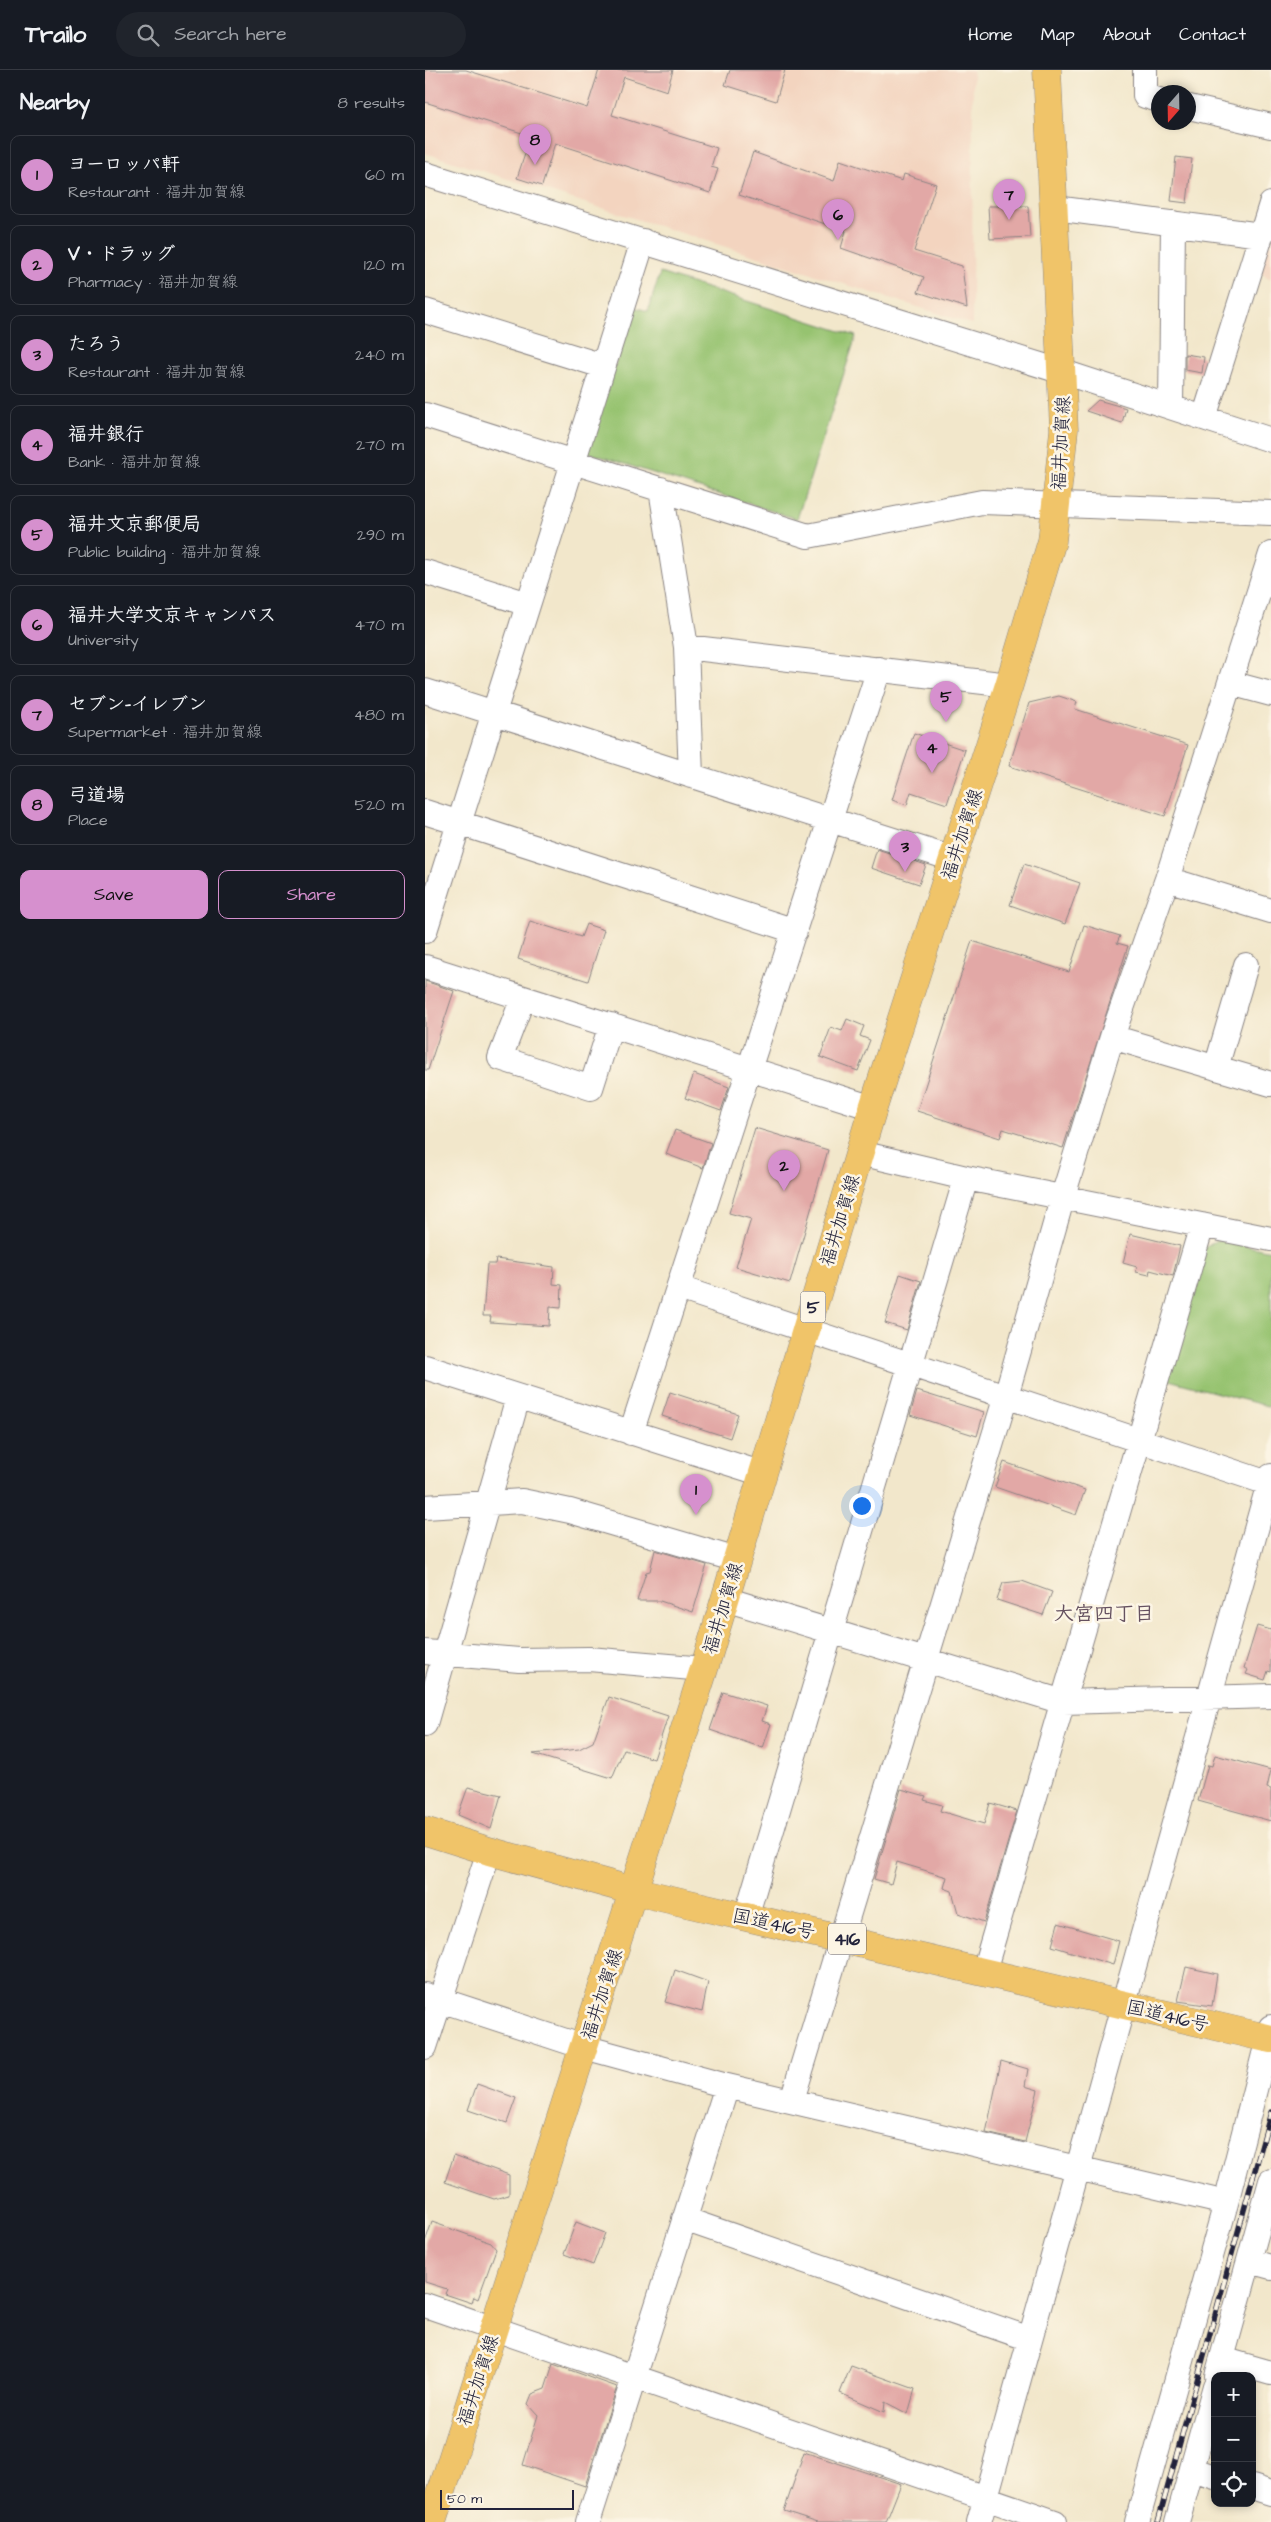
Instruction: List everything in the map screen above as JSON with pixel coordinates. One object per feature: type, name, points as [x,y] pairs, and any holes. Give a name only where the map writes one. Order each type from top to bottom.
[{"type":"main road","name":"福井加賀線","points":[[432,2522],[704,1669],[873,1108],[1009,685],[1052,541],[1064,430],[1063,372],[1047,70]]},
{"type":"main road","name":"国道416号","points":[[425,1831],[489,1851],[634,1891],[1123,2004],[1270,2034]]},
{"type":"street","points":[[1145,70],[1145,96],[1151,98]]},
{"type":"street","points":[[1196,109],[1271,126]]},
{"type":"street","points":[[425,174],[1063,372],[1271,440]]},
{"type":"street","points":[[1203,418],[1271,204]]},
{"type":"street","points":[[1055,208],[1261,235]]},
{"type":"street","points":[[1171,407],[1173,223]]},
{"type":"street","points":[[425,931],[643,241]]},
{"type":"street","points":[[425,311],[603,366]]},
{"type":"street","points":[[425,415],[808,536],[982,502],[1271,513]]},
{"type":"street","points":[[661,489],[687,647],[691,776]]},
{"type":"street","points":[[792,2100],[1006,1396],[1063,1196],[1112,1038],[1167,879],[1229,683],[1264,604],[1271,554]]},
{"type":"street","points":[[425,572],[528,604]]},
{"type":"street","points":[[687,647],[1009,685]]},
{"type":"street","points":[[631,1433],[879,669]]},
{"type":"street","points":[[1229,683],[1271,694]]},
{"type":"street","points":[[425,691],[953,859]]},
{"type":"street","points":[[425,812],[795,931]]},
{"type":"street","points":[[1167,879],[1271,911]]},
{"type":"street","points":[[1215,1068],[1246,965]]},
{"type":"street","points":[[425,967],[873,1108]]},
{"type":"street","points":[[523,998],[500,1058],[591,1088],[611,1025]]},
{"type":"street","points":[[1112,1038],[1271,1084]]},
{"type":"street","points":[[860,1152],[903,1165],[1271,1239]]},
{"type":"street","points":[[746,1917],[912,1366],[966,1178]]},
{"type":"street","points":[[984,1972],[1202,1225]]},
{"type":"street","points":[[679,1288],[912,1366],[1270,1481],[979,2522]]},
{"type":"street","points":[[425,1368],[763,1474]]},
{"type":"street","points":[[425,1724],[435,1653],[489,1503],[518,1397]]},
{"type":"street","points":[[425,1507],[522,1501],[570,1511],[737,1560]]},
{"type":"street","points":[[725,1599],[1063,1702],[1271,1696]]},
{"type":"street","points":[[435,1653],[519,1660],[589,1659],[704,1669]]},
{"type":"street","points":[[425,2047],[432,1997],[489,1851]]},
{"type":"street","points":[[432,1997],[584,2047],[727,2086],[1226,2203]]},
{"type":"street","points":[[1137,2522],[1226,2203],[1270,2034]]},
{"type":"street","points":[[588,2522],[727,2086]]},
{"type":"street","points":[[1271,2180],[1260,2264],[1220,2367],[1271,2373]]},
{"type":"street","points":[[684,2219],[1030,2338]]},
{"type":"street","points":[[425,2305],[1055,2522]]},
{"type":"street","points":[[1177,2522],[1211,2400]]},
{"type":"street","points":[[1191,2470],[1211,2476]]},
{"type":"street","points":[[1256,2489],[1271,2493]]},
{"type":"shaded area","points":[[425,70],[973,70],[972,324],[425,153]]},
{"type":"shaded area","points":[[1271,219],[1271,279],[1255,270]]},
{"type":"green space","points":[[660,273],[856,336],[797,519],[587,452],[634,307],[648,311]]},
{"type":"green space","points":[[1217,1240],[1271,1251],[1271,1407],[1165,1379],[1202,1250]]},
{"type":"building","points":[[425,70],[466,70],[587,108],[599,70],[673,70],[667,91],[624,77],[612,115],[717,148],[711,167],[718,169],[710,193],[555,143],[542,186],[517,178],[531,136],[425,102]]},
{"type":"building","points":[[730,70],[785,70],[776,101],[725,85]]},
{"type":"building","points":[[753,152],[834,181],[840,160],[902,181],[904,174],[936,184],[914,251],[962,266],[967,308],[918,292],[924,277],[841,248],[846,231],[739,195]]},
{"type":"building","points":[[1176,157],[1192,159],[1187,203],[1171,201]]},
{"type":"building","points":[[988,206],[1028,206],[1030,237],[990,239]]},
{"type":"building","points":[[1185,354],[1204,357],[1202,373],[1185,370]]},
{"type":"building","points":[[1098,400],[1126,408],[1122,423],[1086,411]]},
{"type":"building","points":[[1059,696],[1077,702],[1075,709],[1188,745],[1165,816],[1009,766],[1029,703]]},
{"type":"building","points":[[914,733],[965,750],[947,804],[911,792],[907,805],[892,800]]},
{"type":"building","points":[[877,849],[926,865],[919,884],[871,868]]},
{"type":"building","points":[[1024,864],[1080,883],[1065,924],[1010,905]]},
{"type":"building","points":[[530,921],[581,937],[586,924],[604,930],[588,981],[518,959]]},
{"type":"building","points":[[1084,925],[1120,936],[1117,943],[1128,946],[1063,1148],[1003,1129],[1000,1138],[917,1111],[972,941],[1069,972]]},
{"type":"building","points":[[425,981],[454,991],[428,1070],[425,1070]]},
{"type":"building","points":[[847,1019],[864,1026],[860,1036],[870,1040],[858,1071],[820,1057],[831,1027],[842,1031]]},
{"type":"building","points":[[694,1074],[729,1087],[721,1111],[685,1098]]},
{"type":"building","points":[[755,1128],[828,1150],[790,1283],[736,1267],[751,1219],[729,1213]]},
{"type":"building","points":[[675,1130],[711,1143],[703,1168],[666,1154]]},
{"type":"building","points":[[1130,1234],[1180,1246],[1173,1276],[1150,1270],[1149,1275],[1136,1272],[1137,1267],[1123,1263]]},
{"type":"building","points":[[496,1259],[554,1267],[553,1284],[562,1285],[561,1308],[550,1307],[549,1326],[490,1322],[491,1316],[483,1316],[487,1264],[495,1264]]},
{"type":"building","points":[[900,1274],[921,1281],[907,1330],[885,1323]]},
{"type":"building","points":[[917,1391],[984,1412],[977,1436],[910,1415]]},
{"type":"building","points":[[670,1392],[738,1414],[730,1438],[662,1416]]},
{"type":"building","points":[[1004,1462],[1085,1490],[1076,1515],[995,1487]]},
{"type":"building","points":[[655,1550],[707,1565],[693,1612],[660,1601],[637,1601],[646,1572],[650,1571]]},
{"type":"building","points":[[1022,1581],[1052,1592],[1043,1615],[997,1600],[1003,1583]]},
{"type":"building","points":[[1257,1626],[1271,1630],[1271,1672],[1268,1671],[1265,1680],[1246,1674],[1248,1670],[1244,1668]]},
{"type":"building","points":[[723,1692],[767,1706],[762,1721],[771,1724],[763,1748],[710,1730]]},
{"type":"building","points":[[609,1697],[668,1716],[654,1759],[624,1749],[612,1778],[533,1754],[579,1749],[593,1742]]},
{"type":"building","points":[[1215,1755],[1271,1770],[1267,1788],[1271,1789],[1271,1821],[1198,1801],[1208,1765],[1212,1766]]},
{"type":"building","points":[[468,1787],[501,1795],[491,1829],[458,1815]]},
{"type":"building","points":[[901,1789],[926,1796],[924,1800],[942,1805],[940,1811],[984,1824],[990,1803],[1017,1811],[984,1922],[958,1913],[952,1891],[944,1888],[947,1877],[897,1862],[891,1884],[874,1879]]},
{"type":"building","points":[[1058,1923],[1119,1941],[1113,1965],[1052,1946]]},
{"type":"building","points":[[1186,1967],[1217,1974],[1212,2006],[1178,2001]]},
{"type":"building","points":[[675,1970],[708,1982],[702,2012],[665,2002]]},
{"type":"building","points":[[1001,2061],[1028,2069],[1025,2086],[1038,2090],[1025,2142],[986,2133]]},
{"type":"building","points":[[477,2084],[516,2098],[507,2123],[468,2110]]},
{"type":"building","points":[[454,2155],[509,2175],[509,2195],[494,2199],[445,2182]]},
{"type":"building","points":[[432,2222],[491,2243],[496,2249],[478,2299],[474,2297],[472,2303],[445,2294],[447,2289],[425,2282],[425,2242]]},
{"type":"building","points":[[576,2222],[605,2233],[593,2265],[564,2254]]},
{"type":"building","points":[[553,2364],[617,2387],[585,2486],[523,2465],[538,2415],[528,2404],[532,2394],[545,2389]]},
{"type":"building","points":[[851,2366],[915,2389],[908,2414],[885,2402],[884,2412],[840,2393]]},
{"type":"building","points":[[804,2452],[901,2484],[886,2522],[818,2522],[784,2511]]},
{"type":"railway","points":[[1158,2522],[1271,2112]]},
{"type":"place","name":"弓道場","points":[[535,165]]},
{"type":"place","name":"セブン-イレブン","points":[[1009,220]]},
{"type":"place","name":"福井大学文京キャンパス","points":[[838,240]]},
{"type":"place","name":"福井文京郵便局","points":[[946,722]]},
{"type":"place","name":"福井銀行","points":[[932,773]]},
{"type":"place","name":"たろう","points":[[905,872]]},
{"type":"place","name":"V・ドラッグ","points":[[784,1191]]},
{"type":"place","name":"ヨーロッパ軒","points":[[696,1515]]},
{"type":"district","name":"大宮四丁目","points":[[1104,1613]]}]
